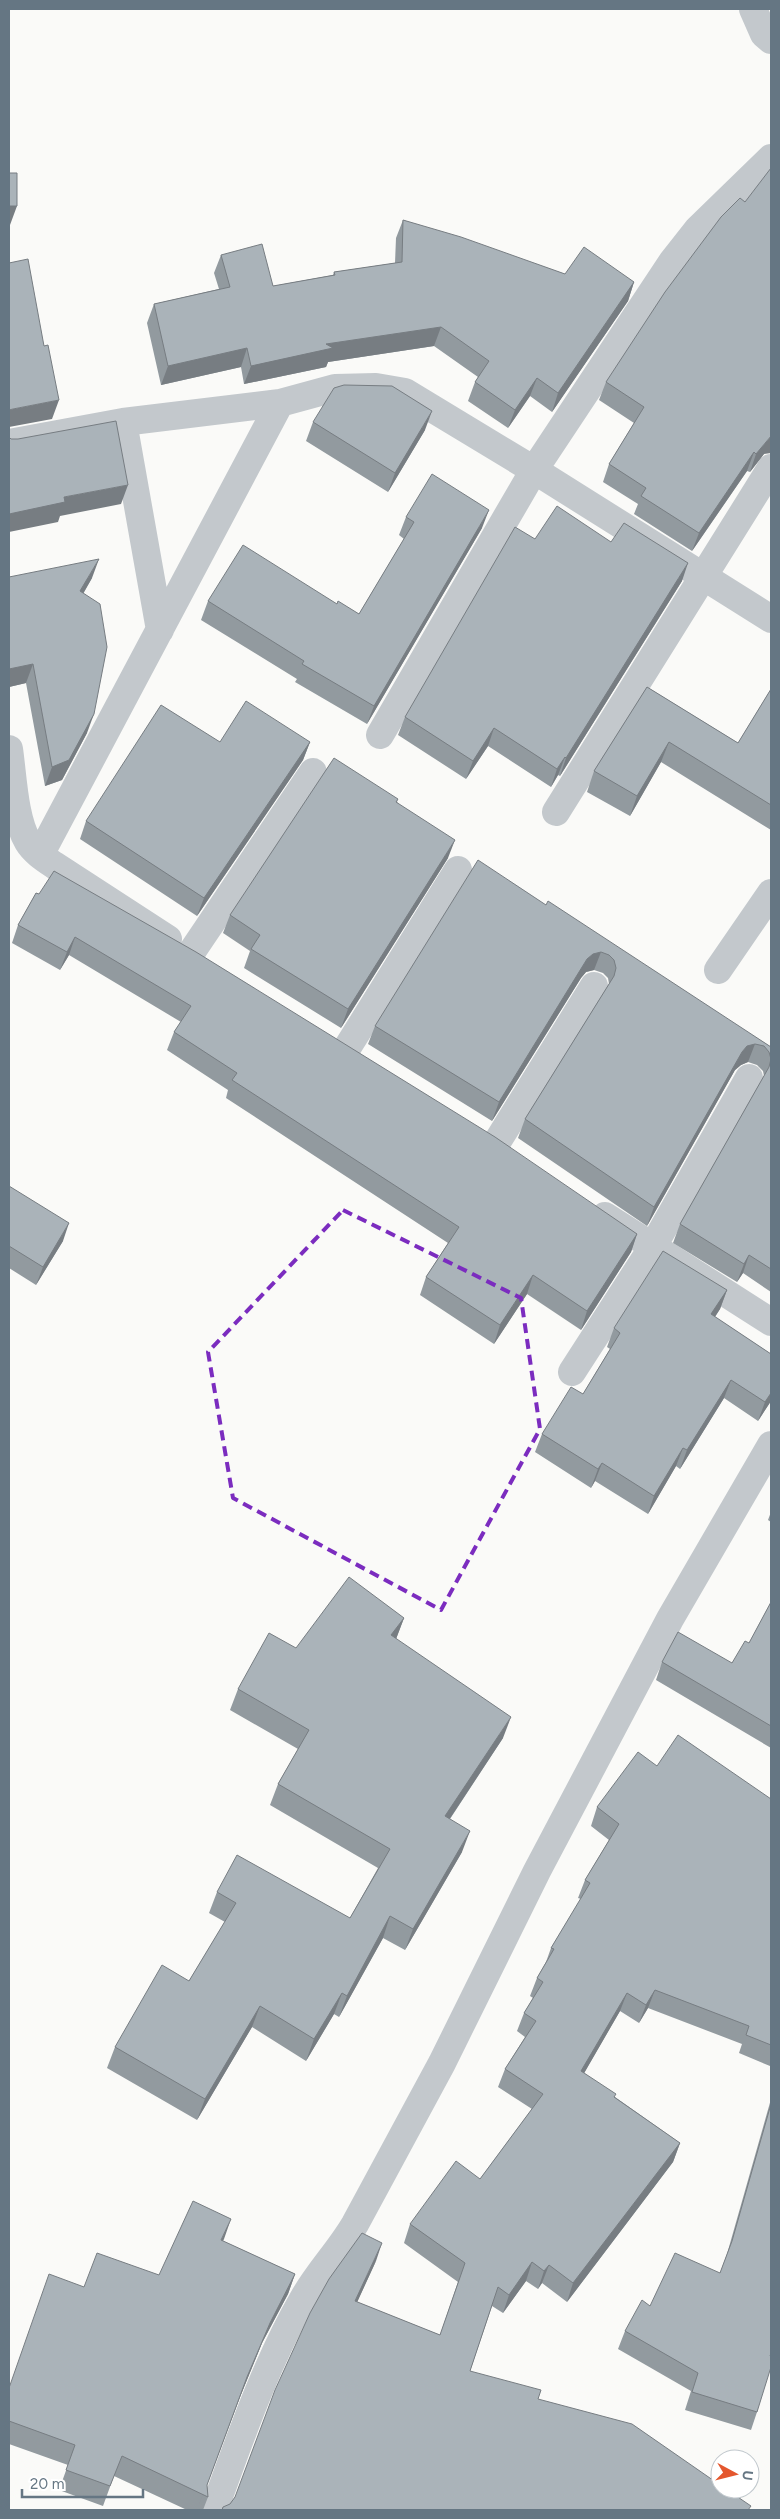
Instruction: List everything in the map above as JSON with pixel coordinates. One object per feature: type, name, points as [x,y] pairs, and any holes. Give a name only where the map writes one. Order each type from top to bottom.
[{"type":"street","points":[[753,9],[764,34],[771,40]]},
{"type":"street","points":[[380,735],[534,470],[672,262],[698,229],[771,158]]},
{"type":"street","points":[[9,443],[123,422],[280,403],[335,388],[376,386],[405,392],[534,470],[771,619]]},
{"type":"street","points":[[40,855],[280,403]]},
{"type":"street","points":[[123,422],[160,630]]},
{"type":"street","points":[[556,812],[704,576],[762,501],[771,468]]},
{"type":"street","points":[[9,749],[22,828],[29,843],[40,855],[216,968]]},
{"type":"street","points":[[191,953],[313,772]]},
{"type":"street","points":[[347,1048],[458,870]]},
{"type":"street","points":[[718,970],[771,893]]},
{"type":"street","points":[[497,1142],[594,986]]},
{"type":"street","points":[[322,1033],[372,1063]]},
{"type":"street","points":[[572,1372],[652,1248],[749,1078]]},
{"type":"street","points":[[472,1126],[521,1159]]},
{"type":"street","points":[[586,1203],[652,1248],[771,1322]]},
{"type":"street","points":[[214,2510],[244,2430],[286,2331],[303,2298],[344,2243],[360,2216],[442,2063],[537,1871],[661,1637],[771,1445]]},
{"type":"highlighted area","points":[[343,1210],[521,1298],[540,1429],[441,1610],[233,1498],[208,1352]]},
{"type":"building","points":[[771,168],[771,436],[756,454],[754,452],[699,533],[641,496],[646,488],[609,464],[644,407],[606,382],[665,292],[721,217],[740,198],[745,202]]},
{"type":"building","points":[[9,173],[17,173],[17,206],[9,206]]},
{"type":"building","points":[[403,220],[461,237],[565,274],[584,247],[634,282],[558,393],[537,378],[515,410],[475,382],[489,361],[441,327],[326,344],[333,348],[251,366],[247,348],[168,366],[154,304],[230,287],[221,255],[262,244],[273,286],[335,275],[334,272],[402,262]]},
{"type":"building","points":[[28,259],[44,346],[48,345],[59,400],[9,410],[9,263]]},
{"type":"building","points":[[344,385],[392,386],[432,411],[395,473],[313,422],[334,388]]},
{"type":"building","points":[[116,421],[128,485],[64,497],[65,502],[9,514],[9,437],[11,439],[18,439]]},
{"type":"building","points":[[432,474],[489,510],[374,706],[302,664],[304,661],[208,601],[243,545],[337,604],[338,601],[359,614],[414,522],[406,517]]},
{"type":"building","points":[[557,506],[611,542],[624,523],[688,563],[566,758],[557,769],[494,728],[473,761],[405,717],[515,527],[535,539]]},
{"type":"building","points":[[99,559],[80,591],[100,604],[107,647],[94,714],[69,760],[52,767],[33,664],[9,669],[9,577]]},
{"type":"building","points":[[647,687],[738,743],[771,689],[771,805],[669,742],[637,796],[594,771]]},
{"type":"building","points":[[246,701],[310,742],[204,898],[86,821],[161,705],[220,742]]},
{"type":"building","points":[[334,758],[398,799],[396,802],[455,840],[348,1009],[251,949],[260,935],[230,915]]},
{"type":"building","points":[[478,860],[546,905],[548,901],[771,1047],[771,1059],[769,1052],[764,1046],[755,1044],[747,1046],[742,1052],[654,1207],[525,1119],[614,976],[616,968],[614,960],[609,955],[601,952],[593,954],[587,959],[499,1102],[375,1026]]},
{"type":"building","points":[[54,871],[196,952],[495,1137],[637,1234],[587,1311],[533,1275],[500,1325],[426,1277],[459,1227],[232,1080],[237,1073],[174,1032],[191,1006],[75,937],[67,952],[18,925],[36,893],[39,894]]},
{"type":"building","points":[[771,1059],[771,1269],[749,1255],[744,1264],[680,1224],[769,1067]]},
{"type":"building","points":[[9,1186],[69,1223],[43,1267],[9,1246]]},
{"type":"building","points":[[663,1251],[727,1290],[711,1314],[771,1354],[771,1393],[765,1402],[731,1380],[687,1450],[683,1448],[654,1496],[602,1463],[598,1469],[542,1434],[571,1387],[583,1394],[620,1333],[614,1328]]},
{"type":"building","points":[[349,1577],[404,1618],[391,1635],[511,1717],[445,1816],[470,1831],[413,1929],[390,1916],[347,1996],[342,1993],[314,2039],[260,2006],[205,2099],[115,2047],[162,1965],[189,1981],[236,1903],[217,1892],[237,1855],[350,1918],[390,1849],[278,1784],[309,1730],[238,1689],[269,1633],[296,1648]]},
{"type":"building","points":[[771,1602],[771,1726],[662,1662],[678,1632],[732,1663],[745,1641],[749,1643]]},
{"type":"building","points":[[678,1735],[771,1799],[771,2045],[746,2035],[749,2026],[655,1990],[646,2005],[627,1993],[581,2071],[616,2094],[614,2097],[680,2143],[573,2283],[549,2265],[544,2271],[532,2262],[509,2295],[498,2287],[470,2371],[541,2390],[538,2399],[632,2424],[710,2478],[710,2499],[741,2499],[751,2506],[748,2510],[222,2510],[235,2497],[275,2390],[310,2313],[329,2279],[362,2233],[382,2243],[355,2301],[440,2335],[465,2263],[410,2224],[456,2161],[480,2179],[543,2094],[505,2069],[536,2021],[524,2013],[543,1982],[537,1978],[554,1949],[551,1948],[590,1883],[585,1880],[619,1824],[597,1807],[638,1752],[657,1766]]},
{"type":"building","points":[[771,2104],[771,2367],[757,2412],[692,2392],[698,2373],[625,2331],[642,2300],[650,2306],[675,2253],[720,2273],[732,2241]]},
{"type":"building","points":[[193,2201],[231,2219],[221,2240],[295,2274],[270,2323],[247,2377],[207,2485],[208,2497],[122,2456],[110,2486],[66,2470],[75,2445],[9,2421],[9,2388],[49,2274],[84,2287],[97,2253],[159,2275]]}]
